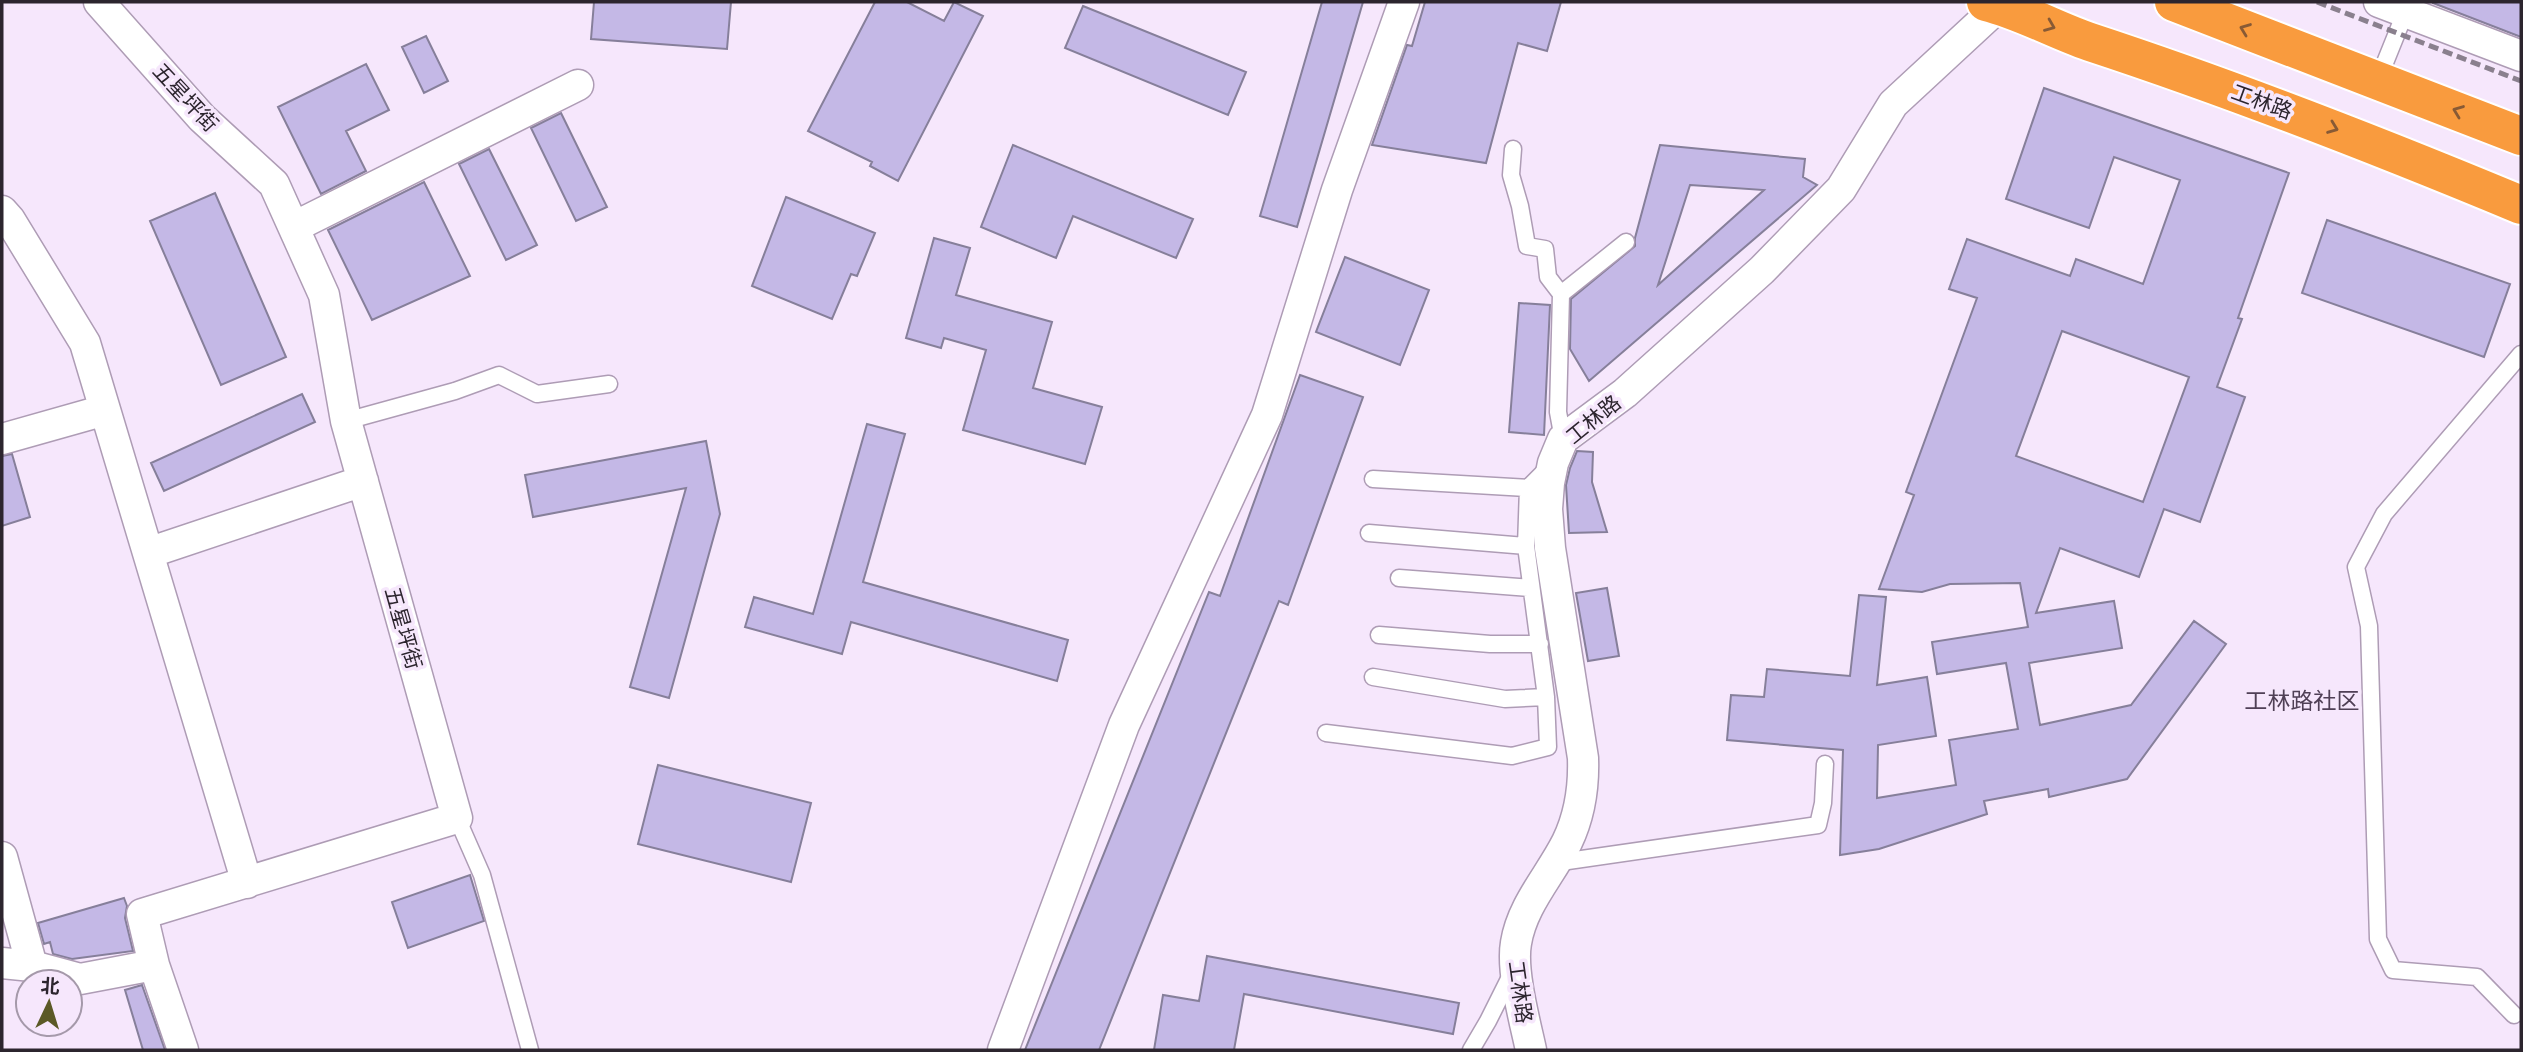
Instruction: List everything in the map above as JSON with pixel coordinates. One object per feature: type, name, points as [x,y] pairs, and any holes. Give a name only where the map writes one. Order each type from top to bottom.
[{"type":"highway","points":[[2174,2],[2521,136]]},
{"type":"highway","name":"工林路","points":[[1995,3],[2087,41],[2154,62],[2320,123],[2521,205]]},
{"type":"street","name":"五星坪街","points":[[99,2],[202,118],[274,184],[324,295],[346,421],[457,818]]},
{"type":"street","points":[[1003,1050],[1124,725],[1266,415],[1337,190],[1404,2]]},
{"type":"street","name":"工林路","points":[[1531,1050],[1515,946],[1519,927],[1530,903],[1567,841],[1576,818],[1584,782],[1582,748],[1550,548],[1547,509],[1558,451],[1762,270],[1841,189],[1893,104],[1995,3]]},
{"type":"street","points":[[2398,5],[2521,56]]},
{"type":"street","points":[[294,227],[578,85]]},
{"type":"street","points":[[5,220],[85,343],[247,883]]},
{"type":"street","points":[[2,439],[105,410]]},
{"type":"street","points":[[148,553],[363,481]]},
{"type":"street","points":[[183,1050],[154,965],[142,914],[457,818]]},
{"type":"street","points":[[2,857],[32,966]]},
{"type":"street","points":[[2,963],[32,966],[80,979],[154,965]]},
{"type":"lane","points":[[2378,80],[2398,5]]},
{"type":"lane","points":[[1326,733],[1512,756],[1548,747],[1546,697],[1526,546],[1528,488],[1558,451],[1561,294],[1548,277],[1545,249],[1527,246],[1511,175],[1513,149]]},
{"type":"lane","points":[[1561,294],[1626,242]]},
{"type":"lane","points":[[2514,1015],[2477,977],[2393,970],[2378,939],[2369,626],[2356,567],[2384,514],[2521,354]]},
{"type":"lane","points":[[346,421],[455,391],[499,375],[537,394],[609,384]]},
{"type":"lane","points":[[1373,479],[1528,488]]},
{"type":"lane","points":[[1369,533],[1526,546]]},
{"type":"lane","points":[[1399,578],[1531,587]]},
{"type":"lane","points":[[1379,635],[1490,644],[1540,644]]},
{"type":"lane","points":[[1373,677],[1504,699],[1546,697]]},
{"type":"lane","points":[[1554,863],[1818,825],[1823,803],[1825,764]]},
{"type":"lane","points":[[457,818],[482,875],[530,1050]]},
{"type":"lane","points":[[1471,1050],[1516,966]]},
{"type":"building","points":[[594,2],[731,2],[727,49],[591,39]]},
{"type":"building","points":[[875,2],[907,2],[944,21],[954,2],[983,16],[898,181],[870,166],[872,162],[808,131]]},
{"type":"building","points":[[1322,2],[1363,2],[1297,227],[1260,216]]},
{"type":"building","points":[[1425,2],[1561,2],[1547,51],[1518,43],[1486,163],[1372,145],[1407,45],[1412,46]]},
{"type":"building","points":[[2521,2],[2521,37],[2433,3]]},
{"type":"building","points":[[1083,6],[1246,72],[1228,115],[1065,48]]},
{"type":"building","points":[[426,36],[448,81],[424,93],[402,47]]},
{"type":"building","points":[[366,64],[389,110],[346,131],[366,171],[321,194],[278,107]]},
{"type":"building","points":[[2044,88],[2289,173],[2217,387],[2245,397],[2200,522],[2164,509],[2139,577],[2060,548],[2036,613],[2114,601],[2122,648],[2029,663],[2040,725],[2131,705],[2194,621],[2226,644],[2127,779],[2049,797],[2048,789],[1984,801],[1987,814],[1879,849],[1840,855],[1843,750],[1727,740],[1731,695],[1764,697],[1767,669],[1850,676],[1859,595],[1886,597],[1877,685],[1927,677],[1936,736],[1878,745],[1877,798],[1956,785],[1949,740],[2018,729],[2006,663],[1937,674],[1932,642],[2028,627],[2020,583],[1950,584],[1922,592],[1879,589],[1914,495],[1906,492],[1977,298],[1949,289],[1967,239],[2070,276],[2076,259],[2143,284],[2180,180],[2114,157],[2089,228],[2006,199]],"holes":[[[2062,331],[2189,377],[2143,502],[2016,456]]]},
{"type":"building","points":[[561,113],[607,207],[576,221],[531,128]]},
{"type":"building","points":[[1013,145],[1193,219],[1176,258],[1073,216],[1056,258],[981,227]]},
{"type":"building","points":[[1660,145],[1805,159],[1803,177],[1817,185],[1589,381],[1570,349],[1571,299],[1635,246]],"holes":[[[1690,185],[1764,190],[1658,285]]]},
{"type":"building","points":[[489,149],[537,245],[506,260],[459,164]]},
{"type":"building","points":[[424,182],[470,276],[372,320],[328,230]]},
{"type":"building","points":[[215,193],[286,357],[221,385],[150,221]]},
{"type":"building","points":[[786,197],[875,233],[857,276],[851,274],[832,319],[752,286]]},
{"type":"building","points":[[2327,220],[2510,284],[2484,357],[2302,293]]},
{"type":"building","points":[[934,238],[970,248],[956,295],[1052,322],[1033,388],[1102,407],[1085,464],[963,430],[986,350],[944,338],[941,348],[906,338]]},
{"type":"building","points":[[1345,257],[1429,290],[1400,365],[1316,332]]},
{"type":"building","points":[[1519,303],[1550,305],[1544,435],[1509,432]]},
{"type":"building","points":[[1300,375],[1363,397],[1288,605],[1279,601],[1099,1050],[1025,1050],[1209,592],[1220,596]]},
{"type":"building","points":[[302,394],[315,422],[164,491],[151,463]]},
{"type":"building","points":[[867,424],[905,434],[863,582],[1068,640],[1057,681],[851,622],[842,654],[745,627],[754,597],[813,614]]},
{"type":"building","points":[[706,441],[720,514],[669,698],[630,687],[686,488],[533,517],[525,475]]},
{"type":"building","points":[[1577,451],[1593,452],[1592,482],[1607,532],[1569,533],[1566,485]]},
{"type":"building","points":[[12,454],[30,517],[2,526],[2,456]]},
{"type":"building","points":[[1607,588],[1619,656],[1588,661],[1576,593]]},
{"type":"building","points":[[658,765],[811,803],[791,882],[638,844]]},
{"type":"building","points":[[470,875],[484,921],[408,948],[392,902]]},
{"type":"building","points":[[124,898],[127,906],[125,918],[133,951],[72,959],[53,954],[50,942],[44,944],[38,923]]},
{"type":"building","points":[[1207,956],[1459,1003],[1453,1034],[1244,994],[1234,1050],[1154,1050],[1163,995],[1199,1001]]},
{"type":"building","points":[[142,985],[165,1050],[143,1050],[125,990]]},
{"type":"railway","points":[[2317,2],[2521,81]]},
{"type":"district","name":"工林路社区","points":[[2302,700]]}]
